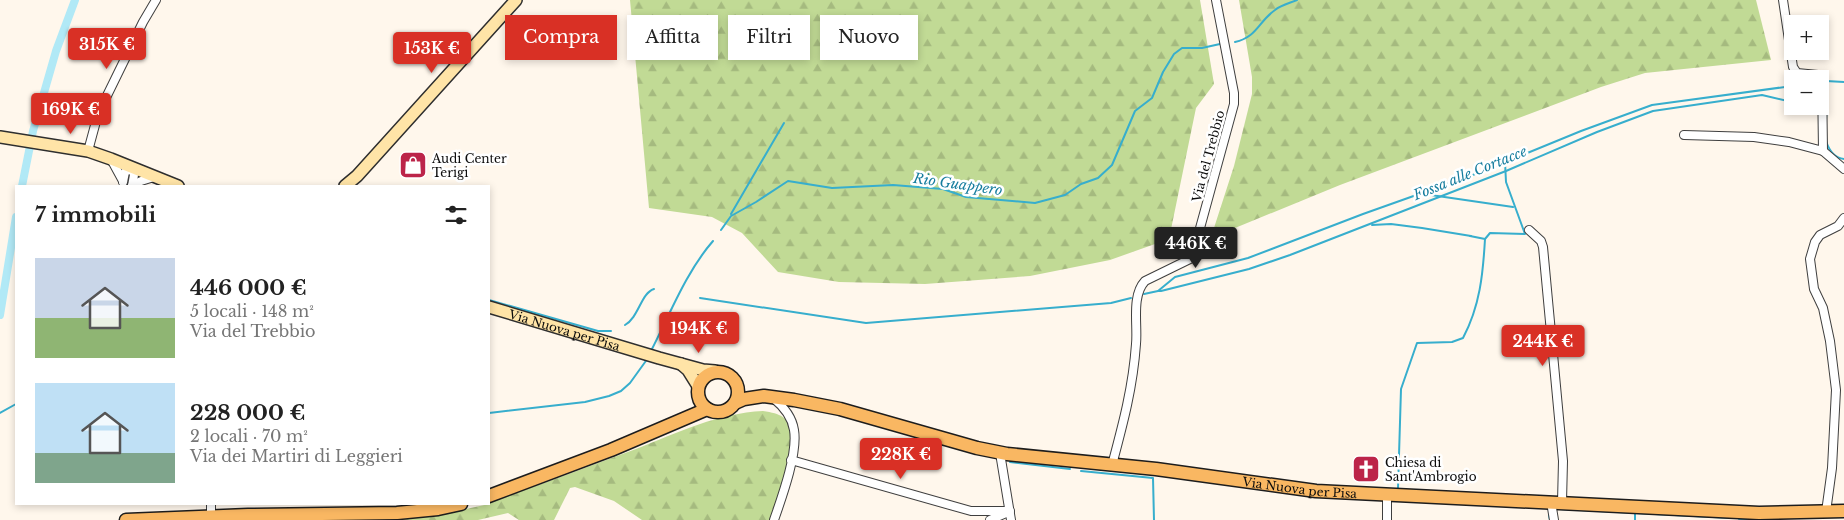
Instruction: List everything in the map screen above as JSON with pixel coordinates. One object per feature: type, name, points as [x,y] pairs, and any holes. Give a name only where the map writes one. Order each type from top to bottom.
[{"type":"main road","points":[[351,185],[516,0]]},
{"type":"main road","points":[[6,138],[88,152],[111,159],[176,185]]},
{"type":"main road","points":[[346,185],[357,176]]},
{"type":"main road","name":"Via Nuova per Pisa","points":[[490,307],[679,363]]},
{"type":"main road","points":[[679,363],[727,373],[736,382],[749,390],[768,397]]},
{"type":"main road","points":[[679,363],[686,367],[698,390],[700,401],[707,409],[715,412],[723,411],[744,399],[768,397]]},
{"type":"main road","points":[[675,422],[689,410],[706,375],[715,371]]},
{"type":"main road","points":[[734,403],[738,393],[736,382]]},
{"type":"main road","name":"Via Nuova per Pisa","points":[[768,397],[840,409],[1000,453],[1112,464],[1316,491],[1759,513],[1844,511]]},
{"type":"main road","points":[[490,496],[611,450],[707,409]]},
{"type":"main road","points":[[126,520],[248,515],[397,513],[455,505]]},
{"type":"street","points":[[88,152],[98,114],[143,22],[156,0]]},
{"type":"street","name":"Via del Trebbio","points":[[1112,464],[1130,396],[1140,286],[1144,281],[1190,259],[1234,104],[1234,93],[1216,0]]},
{"type":"street","points":[[1783,0],[1793,67],[1797,72],[1818,75],[1823,81],[1823,151]]},
{"type":"street","points":[[1684,135],[1754,137],[1789,142],[1823,151],[1844,169]]},
{"type":"street","points":[[111,159],[124,184]]},
{"type":"street","points":[[124,184],[123,176],[125,172],[132,168],[134,175],[132,185]]},
{"type":"street","points":[[134,185],[154,176]]},
{"type":"street","points":[[1826,512],[1832,468],[1836,390],[1830,340],[1822,308],[1814,289],[1810,259],[1815,242],[1820,235],[1838,226],[1844,218]]},
{"type":"street","points":[[1529,230],[1541,241],[1543,247],[1563,461],[1554,520]]},
{"type":"street","points":[[768,397],[781,404],[793,423],[795,437],[791,460],[774,520]]},
{"type":"street","points":[[1000,453],[1011,520]]},
{"type":"street","points":[[791,460],[971,511],[1010,511]]},
{"type":"street","points":[[1387,495],[1387,520]]},
{"type":"street","points":[[990,520],[1010,511]]},
{"type":"green space","points":[[630,0],[1200,0],[1214,84],[1196,108],[1169,239],[1110,260],[1030,276],[925,284],[839,282],[778,272],[742,233],[712,217],[649,208],[635,60],[718,60],[718,15],[631,15]]},
{"type":"green space","points":[[1239,0],[1756,0],[1771,60],[1645,73],[1601,87],[1340,185],[1218,235],[1213,231],[1234,166],[1252,94],[1252,77]]},
{"type":"green space","points":[[763,411],[775,413],[786,420],[792,435],[777,520],[642,520],[614,501],[575,487],[570,488],[554,520],[519,520],[508,513],[478,520],[395,520],[443,514],[490,505],[490,502],[636,449],[682,430],[746,413]]},
{"type":"waterway","points":[[22,185],[33,131],[56,51],[75,0]]},
{"type":"waterway","name":"Rio Guappero","points":[[1235,42],[1253,33],[1277,8],[1297,0]]},
{"type":"waterway","name":"Rio Guappero","points":[[721,230],[731,216],[788,181],[832,188],[893,185],[943,189],[966,197],[1035,203],[1065,195],[1081,184],[1098,178],[1112,165],[1135,111],[1152,98],[1163,72],[1174,54],[1182,48],[1202,48],[1220,44]]},
{"type":"waterway","points":[[1829,81],[1844,82]]},
{"type":"waterway","points":[[1144,294],[1158,291],[1175,277],[1248,258],[1481,172],[1581,131],[1652,105],[1784,87]]},
{"type":"waterway","name":"Fossa alle Cortacce","points":[[1158,291],[1249,269],[1290,255],[1506,171],[1597,132],[1653,111],[1762,95],[1784,100]]},
{"type":"waterway","points":[[1826,115],[1826,119]]},
{"type":"waterway","points":[[731,214],[784,123]]},
{"type":"waterway","points":[[1826,141],[1832,153],[1844,159]]},
{"type":"waterway","points":[[1398,488],[1401,389],[1417,343],[1452,342],[1463,338],[1469,326],[1480,290],[1485,239],[1490,233],[1525,234],[1506,182],[1505,162]]},
{"type":"waterway","points":[[1424,194],[1513,207]]},
{"type":"waterway","points":[[0,315],[15,223]]},
{"type":"waterway","points":[[1372,225],[1391,224],[1471,236]]},
{"type":"waterway","points":[[1470,236],[1485,239]]},
{"type":"waterway","name":"Rio Guappero","points":[[651,351],[687,280],[703,253],[713,241]]},
{"type":"waterway","points":[[625,325],[634,317],[646,295],[654,289]]},
{"type":"waterway","points":[[700,298],[866,323],[1111,303],[1131,298]]},
{"type":"waterway","points":[[490,300],[598,331],[611,331]]},
{"type":"waterway","name":"Rio Guappero","points":[[490,413],[585,402],[609,396],[621,391],[630,383],[648,358]]},
{"type":"waterway","name":"Rio Guappero","points":[[0,413],[15,405]]},
{"type":"waterway","points":[[1010,462],[1070,469]]},
{"type":"waterway","points":[[1081,471],[1153,478],[1154,520]]},
{"type":"waterway","points":[[1560,509],[1732,518]]},
{"type":"waterway","points":[[1635,514],[1635,520]]},
{"type":"waterway","points":[[1549,515],[1550,520]]},
{"type":"waterway","points":[[1739,519],[1747,519]]},
{"type":"place","name":"Audi Center Terigi","points":[[413,165]]},
{"type":"place","name":"Chiesa di Sant'Ambrogio","points":[[1366,469]]}]
